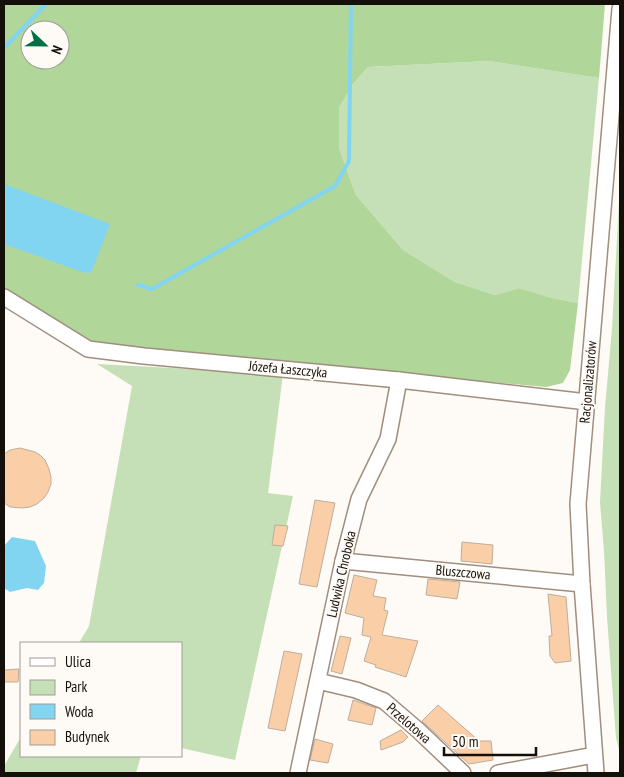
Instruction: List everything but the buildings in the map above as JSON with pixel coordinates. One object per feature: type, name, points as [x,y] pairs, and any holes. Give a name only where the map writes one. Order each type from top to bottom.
[{"type":"street","name":"Racjonalizatorów","points":[[596,773],[578,504],[620,9]]},
{"type":"street","name":"Józefa Łaszczyka","points":[[4,297],[88,349],[400,380],[587,402]]},
{"type":"street","name":"Ludwika Chroboka","points":[[298,773],[343,561],[359,499],[388,439],[400,380]]},
{"type":"street","name":"Bluszczowa","points":[[343,561],[582,584]]},
{"type":"street","name":"Przelotowa","points":[[318,681],[356,690],[384,701],[463,773]]},
{"type":"street","name":"Racjonalizatorów","points":[[594,755],[606,773]]},
{"type":"street","points":[[498,773],[573,766],[594,755]]},
{"type":"green space","points":[[4,4],[605,4],[599,78],[489,61],[368,67],[353,84],[339,108],[339,148],[356,195],[403,250],[455,282],[495,295],[519,288],[552,298],[578,303],[570,370],[563,383],[546,387],[100,346],[88,343],[4,289]]},
{"type":"green space","points":[[489,61],[599,78],[578,303],[552,298],[519,288],[495,295],[455,282],[403,250],[356,195],[339,148],[339,108],[353,84],[368,67]]},
{"type":"green space","points":[[620,184],[620,753],[616,738],[600,502]]},
{"type":"green space","points":[[97,364],[283,374],[268,493],[293,496],[235,760],[182,748],[182,642],[80,642],[89,626],[132,386]]},
{"type":"green space","points":[[20,739],[20,757],[141,757],[136,773],[4,773],[4,766]]},
{"type":"water","points":[[4,184],[110,224],[91,273],[82,272],[4,244]]},
{"type":"water","points":[[12,537],[35,541],[46,566],[44,583],[38,590],[27,588],[10,592],[4,588],[4,546]]},
{"type":"waterway","points":[[4,48],[46,4]]},
{"type":"waterway","points":[[138,285],[152,289],[335,186],[349,161],[351,4]]}]
